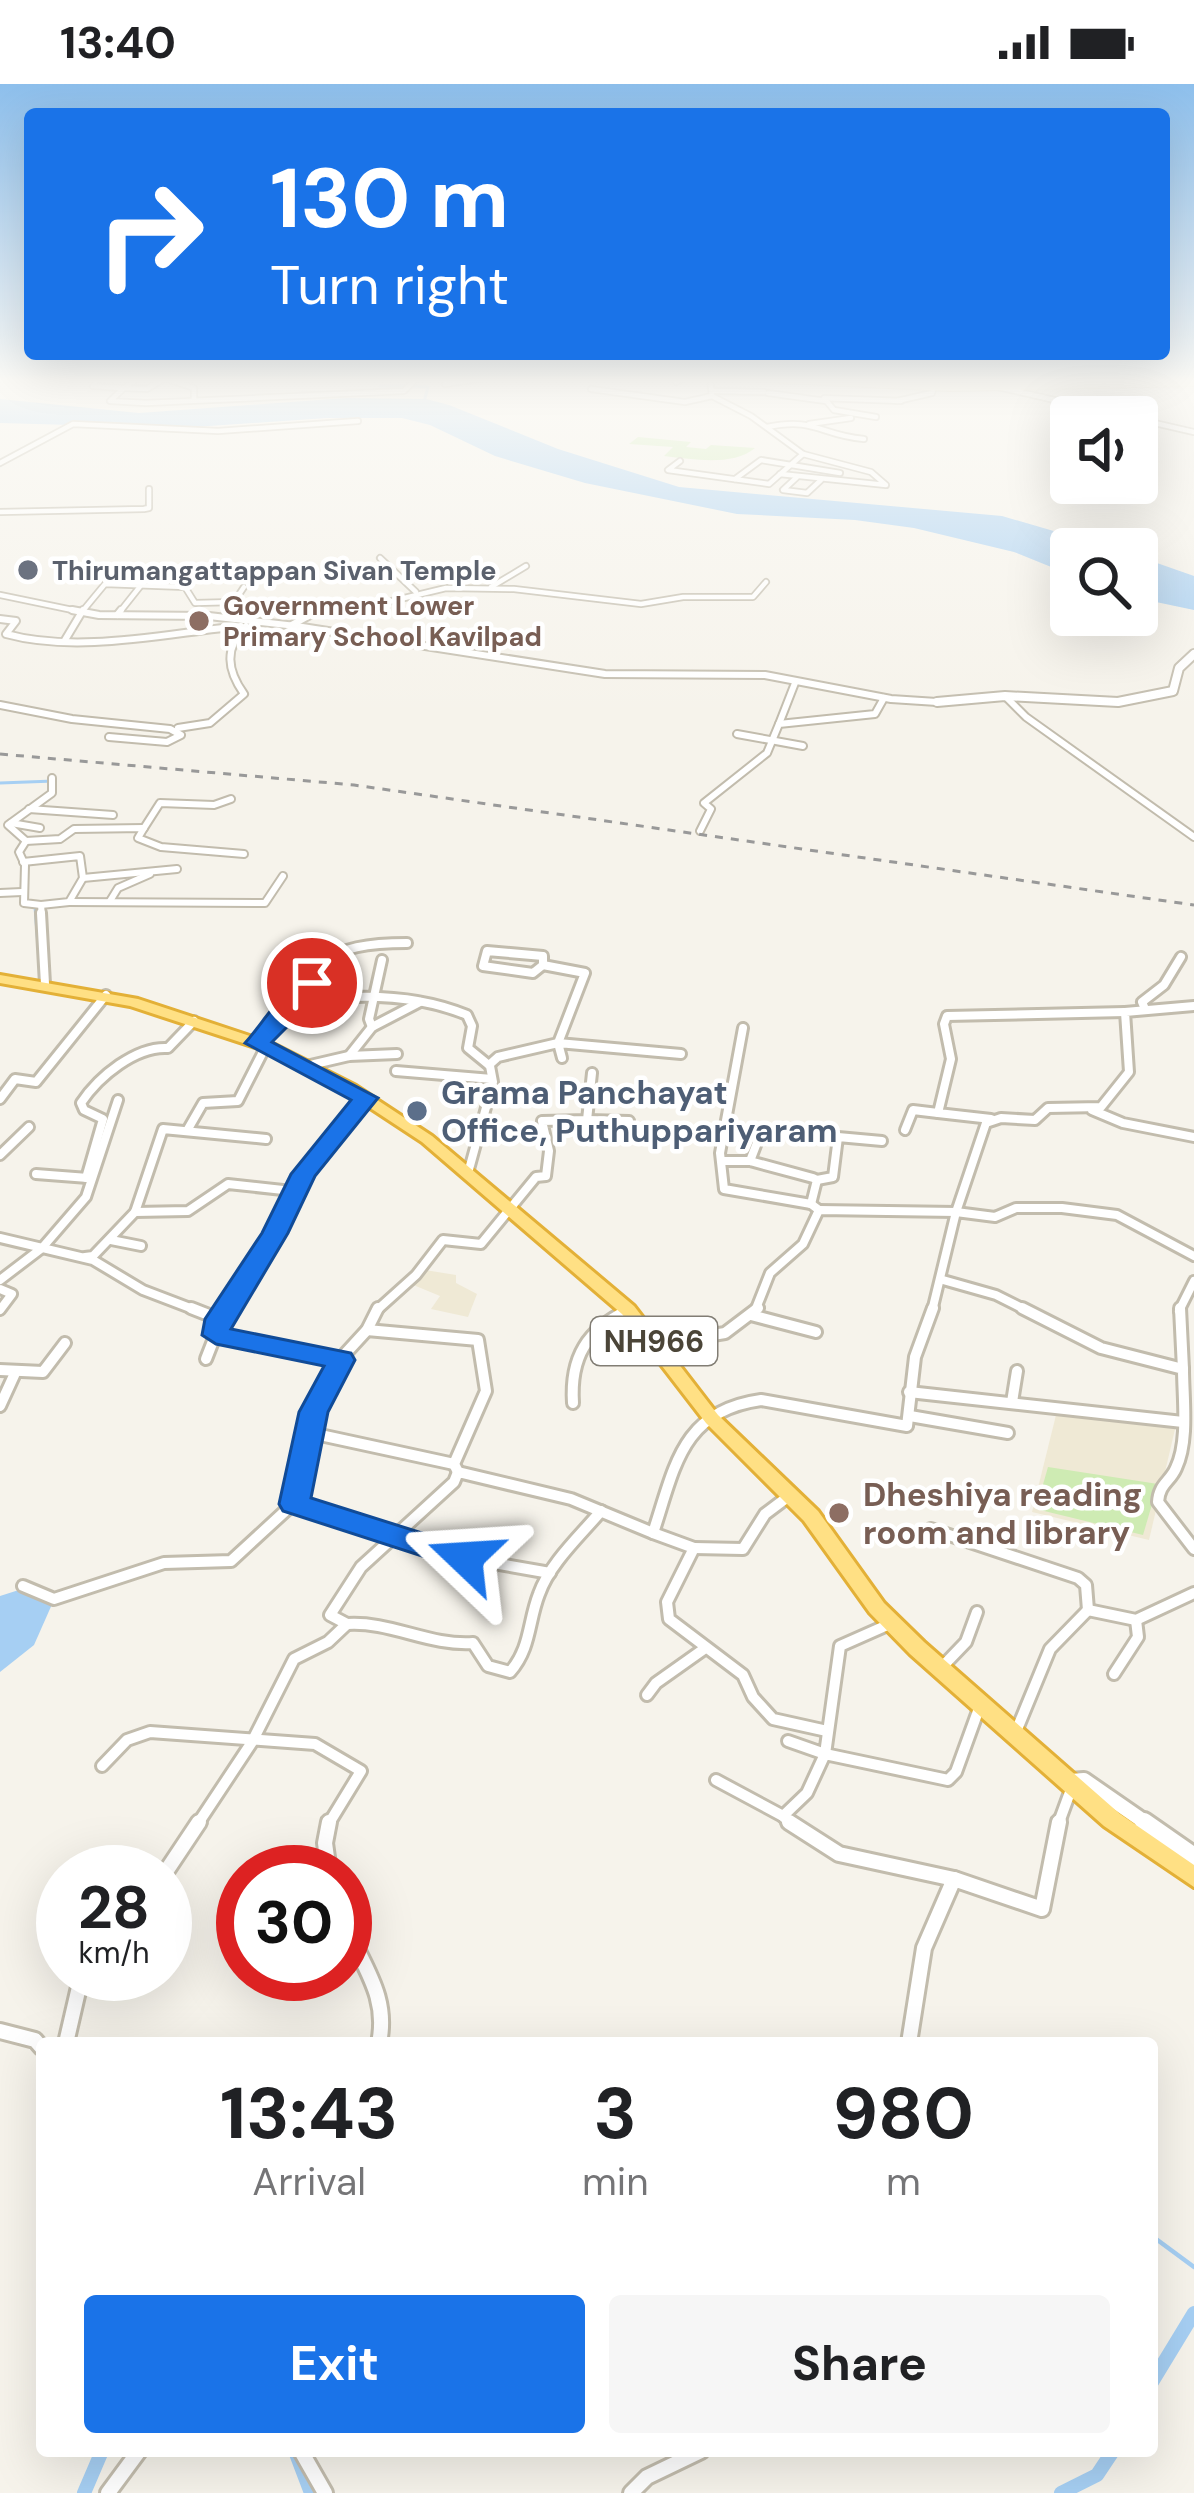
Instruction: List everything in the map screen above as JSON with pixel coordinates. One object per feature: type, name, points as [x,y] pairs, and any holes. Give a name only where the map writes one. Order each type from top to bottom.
[{"type":"highway","name":"NH966","points":[[0,979],[106,995],[261,1045],[366,1098],[468,1173],[628,1310],[712,1419],[811,1516],[892,1623],[1136,1840],[1194,1877]]},
{"type":"street","points":[[0,512],[144,509],[149,508],[149,490]]},
{"type":"street","points":[[380,558],[416,592]]},
{"type":"street","points":[[491,587],[526,566]]},
{"type":"street","points":[[65,640],[80,610],[91,604],[105,584],[185,586],[195,581]]},
{"type":"street","points":[[290,626],[313,610],[371,606],[416,592],[491,587],[641,604],[683,597],[753,597],[766,582]]},
{"type":"street","points":[[117,615],[142,584]]},
{"type":"street","points":[[185,586],[196,598],[185,615]]},
{"type":"street","points":[[195,603],[234,602],[244,587]]},
{"type":"street","points":[[0,595],[117,615],[185,615],[290,626],[591,672],[766,675],[884,698],[937,702],[1005,696],[1118,702],[1138,694],[1168,693],[1173,691],[1182,664],[1194,654]]},
{"type":"street","points":[[0,619],[16,621],[6,634],[10,638],[65,640],[135,638],[256,624]]},
{"type":"street","points":[[170,729],[210,723],[244,694],[234,679],[228,651],[231,640],[246,626]]},
{"type":"street","points":[[700,831],[710,816],[711,809],[704,803],[710,796],[767,753],[795,682]]},
{"type":"street","points":[[1005,696],[1026,717],[1194,837]]},
{"type":"street","points":[[779,724],[875,714],[884,698]]},
{"type":"street","points":[[3,708],[179,731],[178,739],[109,737]]},
{"type":"street","points":[[737,734],[803,746]]},
{"type":"street","points":[[7,825],[52,793],[52,780]]},
{"type":"street","points":[[231,800],[214,805],[163,802],[138,838],[161,847],[244,854]]},
{"type":"street","points":[[28,809],[113,815]]},
{"type":"street","points":[[7,825],[40,828]]},
{"type":"street","points":[[7,825],[26,841],[60,839],[74,829],[144,828]]},
{"type":"street","points":[[26,841],[19,852],[24,903],[265,903],[284,876]]},
{"type":"street","points":[[152,857],[161,854],[161,847]]},
{"type":"street","points":[[23,862],[80,852],[83,878],[69,902]]},
{"type":"street","points":[[83,878],[177,869]]},
{"type":"street","points":[[110,901],[118,888],[150,874]]},
{"type":"street","points":[[0,893],[22,892]]},
{"type":"street","points":[[40,905],[45,984]]},
{"type":"street","points":[[188,1129],[203,1103],[238,1101],[261,1045],[286,1004],[312,983],[311,968],[328,954],[350,946],[363,951],[376,943],[407,943]]},
{"type":"street","points":[[543,965],[543,956],[489,949],[481,963],[533,973],[543,965],[584,973],[558,1043],[562,1058]]},
{"type":"street","points":[[1145,1009],[1142,1002],[1164,985],[1181,957]]},
{"type":"street","points":[[372,1027],[369,1019],[382,960]]},
{"type":"street","points":[[0,1099],[16,1079],[36,1082],[106,995]]},
{"type":"street","points":[[286,1004],[425,1000],[467,1015],[472,1026],[468,1048],[489,1065],[492,1079],[468,1173]]},
{"type":"street","points":[[349,1056],[372,1027],[425,1000]]},
{"type":"street","points":[[938,1113],[951,1059],[944,1024],[947,1016],[1194,1006]]},
{"type":"street","points":[[1092,1110],[1107,1102],[1129,1072],[1125,1012]]},
{"type":"street","points":[[0,1280],[42,1248],[86,1197],[104,1119],[83,1110],[81,1103],[96,1079],[134,1061],[147,1048],[167,1048],[194,1021]]},
{"type":"street","points":[[743,1028],[723,1131],[727,1192],[890,1214],[912,1208],[995,1216],[1016,1208],[1061,1208],[1117,1216],[1194,1256]]},
{"type":"street","points":[[489,1065],[498,1057],[558,1043],[681,1054]]},
{"type":"street","points":[[306,1066],[349,1056],[397,1054]]},
{"type":"street","points":[[396,1071],[492,1079]]},
{"type":"street","points":[[587,1120],[592,1072]]},
{"type":"street","points":[[206,1359],[219,1319],[275,1233],[292,1192],[366,1098]]},
{"type":"street","points":[[90,1178],[118,1100]]},
{"type":"street","points":[[905,1130],[913,1110],[1035,1120],[1048,1108],[1092,1110],[1123,1123],[1194,1137]]},
{"type":"street","points":[[652,1533],[682,1447],[698,1425],[750,1399],[903,1427],[910,1416],[915,1357],[944,1280],[956,1212],[983,1127],[992,1119]]},
{"type":"street","points":[[23,1586],[54,1599],[166,1562],[206,1556],[231,1561],[294,1504],[314,1412],[341,1360],[368,1330],[379,1306],[416,1274],[443,1240],[482,1244],[489,1222],[527,1199],[536,1177],[546,1176],[549,1151],[542,1121],[629,1121]]},
{"type":"street","points":[[0,1155],[29,1127]]},
{"type":"street","points":[[85,1257],[112,1240],[135,1212],[163,1129],[266,1139]]},
{"type":"street","points":[[750,1161],[760,1136]]},
{"type":"street","points":[[722,1161],[750,1161],[817,1180],[833,1178],[838,1137],[882,1141]]},
{"type":"street","points":[[36,1174],[90,1178]]},
{"type":"street","points":[[657,1343],[726,1336],[751,1315],[763,1298],[768,1275],[812,1238],[817,1180]]},
{"type":"street","points":[[135,1212],[188,1211],[228,1184],[292,1192]]},
{"type":"street","points":[[0,1238],[85,1257],[164,1300],[219,1319]]},
{"type":"street","points":[[112,1240],[141,1246]]},
{"type":"street","points":[[944,1280],[996,1295],[1101,1348],[1183,1369]]},
{"type":"street","points":[[1194,1282],[1179,1310],[1183,1422],[1176,1469],[1163,1480],[1157,1501],[1161,1514],[1194,1549]]},
{"type":"street","points":[[0,1289],[12,1294],[0,1310]]},
{"type":"street","points":[[573,1403],[571,1364],[595,1330],[628,1310]]},
{"type":"street","points":[[751,1315],[816,1332]]},
{"type":"street","points":[[368,1330],[478,1340],[486,1391],[454,1483],[361,1567],[330,1616],[444,1645],[473,1642],[488,1666],[510,1672],[524,1656],[539,1593],[550,1573],[601,1511]]},
{"type":"street","points":[[216,1335],[341,1360]]},
{"type":"street","points":[[0,1370],[43,1372],[65,1343]]},
{"type":"street","points":[[0,1406],[16,1371]]},
{"type":"street","points":[[1012,1402],[1017,1371]]},
{"type":"street","points":[[909,1392],[1183,1422]]},
{"type":"street","points":[[910,1416],[1008,1433]]},
{"type":"street","points":[[311,1433],[571,1499],[694,1548],[743,1549],[765,1514],[790,1495]]},
{"type":"street","points":[[294,1504],[465,1558],[550,1573]]},
{"type":"street","points":[[931,1529],[1078,1578],[1086,1586],[1088,1610]]},
{"type":"street","points":[[694,1548],[665,1613],[704,1649],[743,1675],[760,1708],[773,1719],[827,1731]]},
{"type":"street","points":[[1016,1734],[1042,1664],[1063,1627],[1088,1610],[1136,1621],[1194,1594]]},
{"type":"street","points":[[941,1668],[966,1642],[977,1612]]},
{"type":"street","points":[[1114,1674],[1138,1637],[1136,1621]]},
{"type":"street","points":[[784,1816],[807,1793],[825,1754],[840,1646],[892,1623]]},
{"type":"street","points":[[184,1845],[252,1742],[294,1659],[328,1642],[347,1624]]},
{"type":"street","points":[[647,1695],[656,1683],[704,1649]]},
{"type":"street","points":[[788,1741],[825,1754],[948,1780],[956,1772],[981,1703]]},
{"type":"street","points":[[102,1766],[127,1740],[150,1732],[315,1744],[362,1771],[327,1816],[324,1845]]},
{"type":"street","points":[[716,1780],[784,1816],[824,1848],[847,1858],[954,1880],[1042,1909],[1055,1832],[1071,1783],[1084,1780],[1194,1857]]},
{"type":"street","points":[[910,2037],[924,1948],[954,1880]]},
{"type":"street","points":[[372,1975],[383,1992],[379,2037]]},
{"type":"street","points":[[67,2037],[76,2001]]},
{"type":"street","points":[[0,2031],[36,2041]]},
{"type":"street","points":[[108,2493],[135,2457]]},
{"type":"street","points":[[304,2457],[325,2493]]},
{"type":"street","points":[[632,2493],[647,2477],[688,2457]]},
{"type":"shaded area","points":[[425,1270],[456,1275],[456,1283],[477,1294],[468,1317],[431,1309],[440,1296],[411,1284]]},
{"type":"shaded area","points":[[1058,1407],[1176,1425],[1149,1540],[1032,1512]]},
{"type":"green space","points":[[1048,1467],[1158,1484],[1143,1535],[1036,1509]]},
{"type":"water","points":[[621,490],[717,490],[1002,516],[1050,530],[1050,567],[1014,552],[914,528],[737,514]]},
{"type":"water","points":[[1158,563],[1194,576],[1194,610],[1158,602]]},
{"type":"water","points":[[22,1589],[53,1602],[34,1645],[0,1672],[0,1596]]},
{"type":"waterway","points":[[0,783],[54,781],[53,795]]},
{"type":"waterway","points":[[35,907],[38,946]]},
{"type":"waterway","points":[[1158,2240],[1194,2267]]},
{"type":"waterway","points":[[1158,2372],[1194,2313]]},
{"type":"waterway","points":[[84,2493],[99,2457]]},
{"type":"waterway","points":[[297,2457],[311,2493]]},
{"type":"waterway","points":[[1061,2493],[1097,2475],[1109,2457]]},
{"type":"railway","points":[[0,754],[354,785],[1194,905]]},
{"type":"place","name":"Thirumangattappan Sivan Temple","points":[[28,570]]},
{"type":"place","name":"Government Lower Primary School Kavilpad","points":[[199,621]]},
{"type":"place","name":"Grama Panchayat Office, Puthuppariyaram","points":[[417,1111]]},
{"type":"place","name":"Dheshiya reading room and library","points":[[839,1513]]},
{"type":"route","points":[[312,983],[286,1004],[275,1027],[257,1043],[366,1098],[303,1174],[275,1233],[219,1319],[216,1335],[341,1360],[314,1412],[294,1504],[465,1558]]}]
